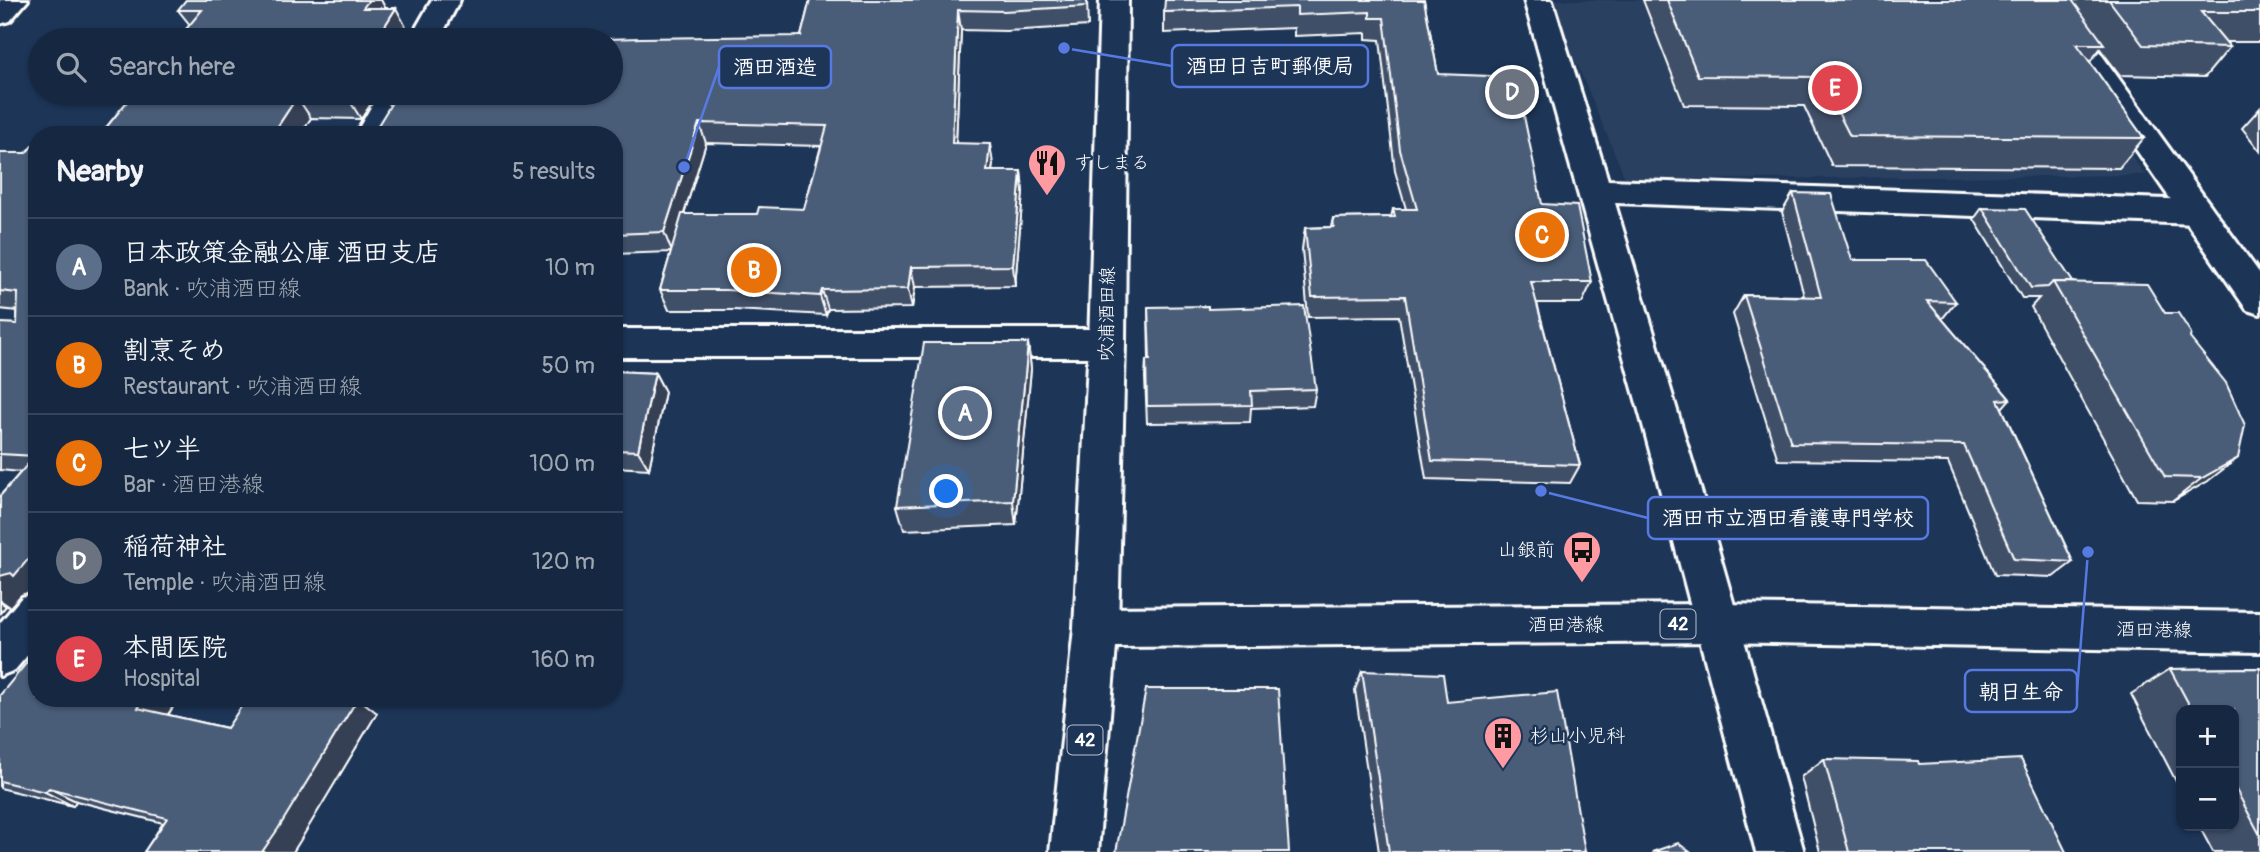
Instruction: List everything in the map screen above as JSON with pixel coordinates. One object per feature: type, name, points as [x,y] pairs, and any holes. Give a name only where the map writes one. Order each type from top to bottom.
[{"type":"street","points":[[0,15],[14,0]]},
{"type":"street","points":[[431,28],[446,0]]},
{"type":"street","name":"吹浦酒田線","points":[[1096,628],[1107,343],[1114,0]]},
{"type":"street","points":[[1538,0],[1596,191],[1719,623],[1780,852]]},
{"type":"street","points":[[2047,0],[2260,301]]},
{"type":"street","points":[[376,126],[387,105]]},
{"type":"street","points":[[1596,191],[2197,212]]},
{"type":"street","points":[[623,343],[1107,343]]},
{"type":"street","points":[[0,656],[28,622]]},
{"type":"street","name":"酒田港線","points":[[1096,628],[1719,623],[2260,632]]},
{"type":"street","name":"42","points":[[1073,852],[1096,628]]},
{"type":"shaded area","points":[[1550,0],[2023,0],[2145,175],[1626,180]]},
{"type":"building","points":[[186,0],[369,0],[363,8],[396,8],[384,28],[187,28],[202,10],[178,10]]},
{"type":"building","points":[[810,0],[1087,0],[1087,6],[1004,11],[958,10],[952,143],[990,144],[987,171],[1021,171],[1013,266],[911,267],[908,289],[822,290],[820,296],[726,290],[660,290],[682,214],[757,214],[759,207],[804,209],[827,126],[699,123],[664,232],[623,234],[623,126],[378,126],[390,105],[623,105],[623,39],[801,36]]},
{"type":"building","points":[[1165,0],[1424,0],[1438,74],[1516,77],[1542,204],[1577,206],[1592,282],[1531,282],[1580,465],[1432,461],[1405,296],[1312,297],[1305,228],[1334,227],[1333,218],[1395,217],[1393,209],[1417,209],[1400,150],[1384,18],[1370,18],[1370,12],[1297,15],[1297,7],[1164,12]]},
{"type":"building","points":[[1667,0],[2072,0],[2104,44],[2077,44],[2144,138],[1850,136],[1820,77],[1698,76]]},
{"type":"building","points":[[2109,0],[2260,0],[2260,12],[2201,12],[2230,47],[2143,45]]},
{"type":"building","points":[[124,105],[292,105],[278,126],[107,126]]},
{"type":"building","points":[[28,151],[28,456],[0,454],[0,323],[17,324],[18,293],[0,291],[0,153],[26,153]]},
{"type":"building","points":[[1793,193],[1831,194],[1852,260],[1926,260],[1956,302],[1927,301],[2010,399],[1998,400],[2073,562],[2014,559],[1964,445],[1791,443],[1744,295],[1821,297]]},
{"type":"building","points":[[1982,208],[2025,209],[2073,282],[2053,282],[2048,287],[2031,288]]},
{"type":"building","points":[[2053,282],[2147,284],[2165,313],[2178,313],[2191,333],[2190,338],[2226,383],[2245,425],[2238,458],[2202,478],[2165,477]]},
{"type":"building","points":[[1208,306],[1208,309],[1304,306],[1316,389],[1251,391],[1252,405],[1147,406],[1146,360],[1150,360],[1148,307]]},
{"type":"building","points":[[924,343],[1028,343],[1013,501],[897,506]]},
{"type":"building","points":[[623,371],[655,373],[638,451],[623,450]]},
{"type":"building","points":[[28,464],[28,560],[14,576],[11,573],[0,576],[0,496]]},
{"type":"building","points":[[28,661],[28,707],[139,707],[227,728],[241,707],[353,707],[262,852],[144,852],[167,818],[49,788],[45,792],[0,781],[0,695]]},
{"type":"building","points":[[2260,668],[2260,835],[2239,795],[2239,705],[2189,705],[2170,669]]},
{"type":"building","points":[[1362,671],[1443,674],[1447,702],[1557,692],[1585,852],[1389,852]]},
{"type":"building","points":[[1146,689],[1278,689],[1289,852],[1116,852]]},
{"type":"building","points":[[1824,759],[1918,761],[1919,764],[2021,759],[2066,852],[1849,852]]},
{"type":"building","points":[[1678,843],[1690,852],[1652,852]]},
{"type":"place","name":"酒田日吉町郵便局","points":[[1064,48]]},
{"type":"place","name":"本間医院","points":[[1835,88]]},
{"type":"place","name":"稲荷神社","points":[[1512,92]]},
{"type":"place","name":"酒田酒造","points":[[684,167]]},
{"type":"place","name":"すしまる","points":[[1047,197]]},
{"type":"place","name":"七ツ半","points":[[1542,235]]},
{"type":"place","name":"割烹そめ","points":[[754,270]]},
{"type":"place","name":"日本政策金融公庫 酒田支店","points":[[965,413]]},
{"type":"place","name":"酒田市立酒田看護専門学校","points":[[1541,491]]},
{"type":"place","name":"朝日生命","points":[[2088,552]]},
{"type":"place","name":"山銀前","points":[[1582,584]]},
{"type":"place","name":"杉山小児科","points":[[1503,770]]}]
